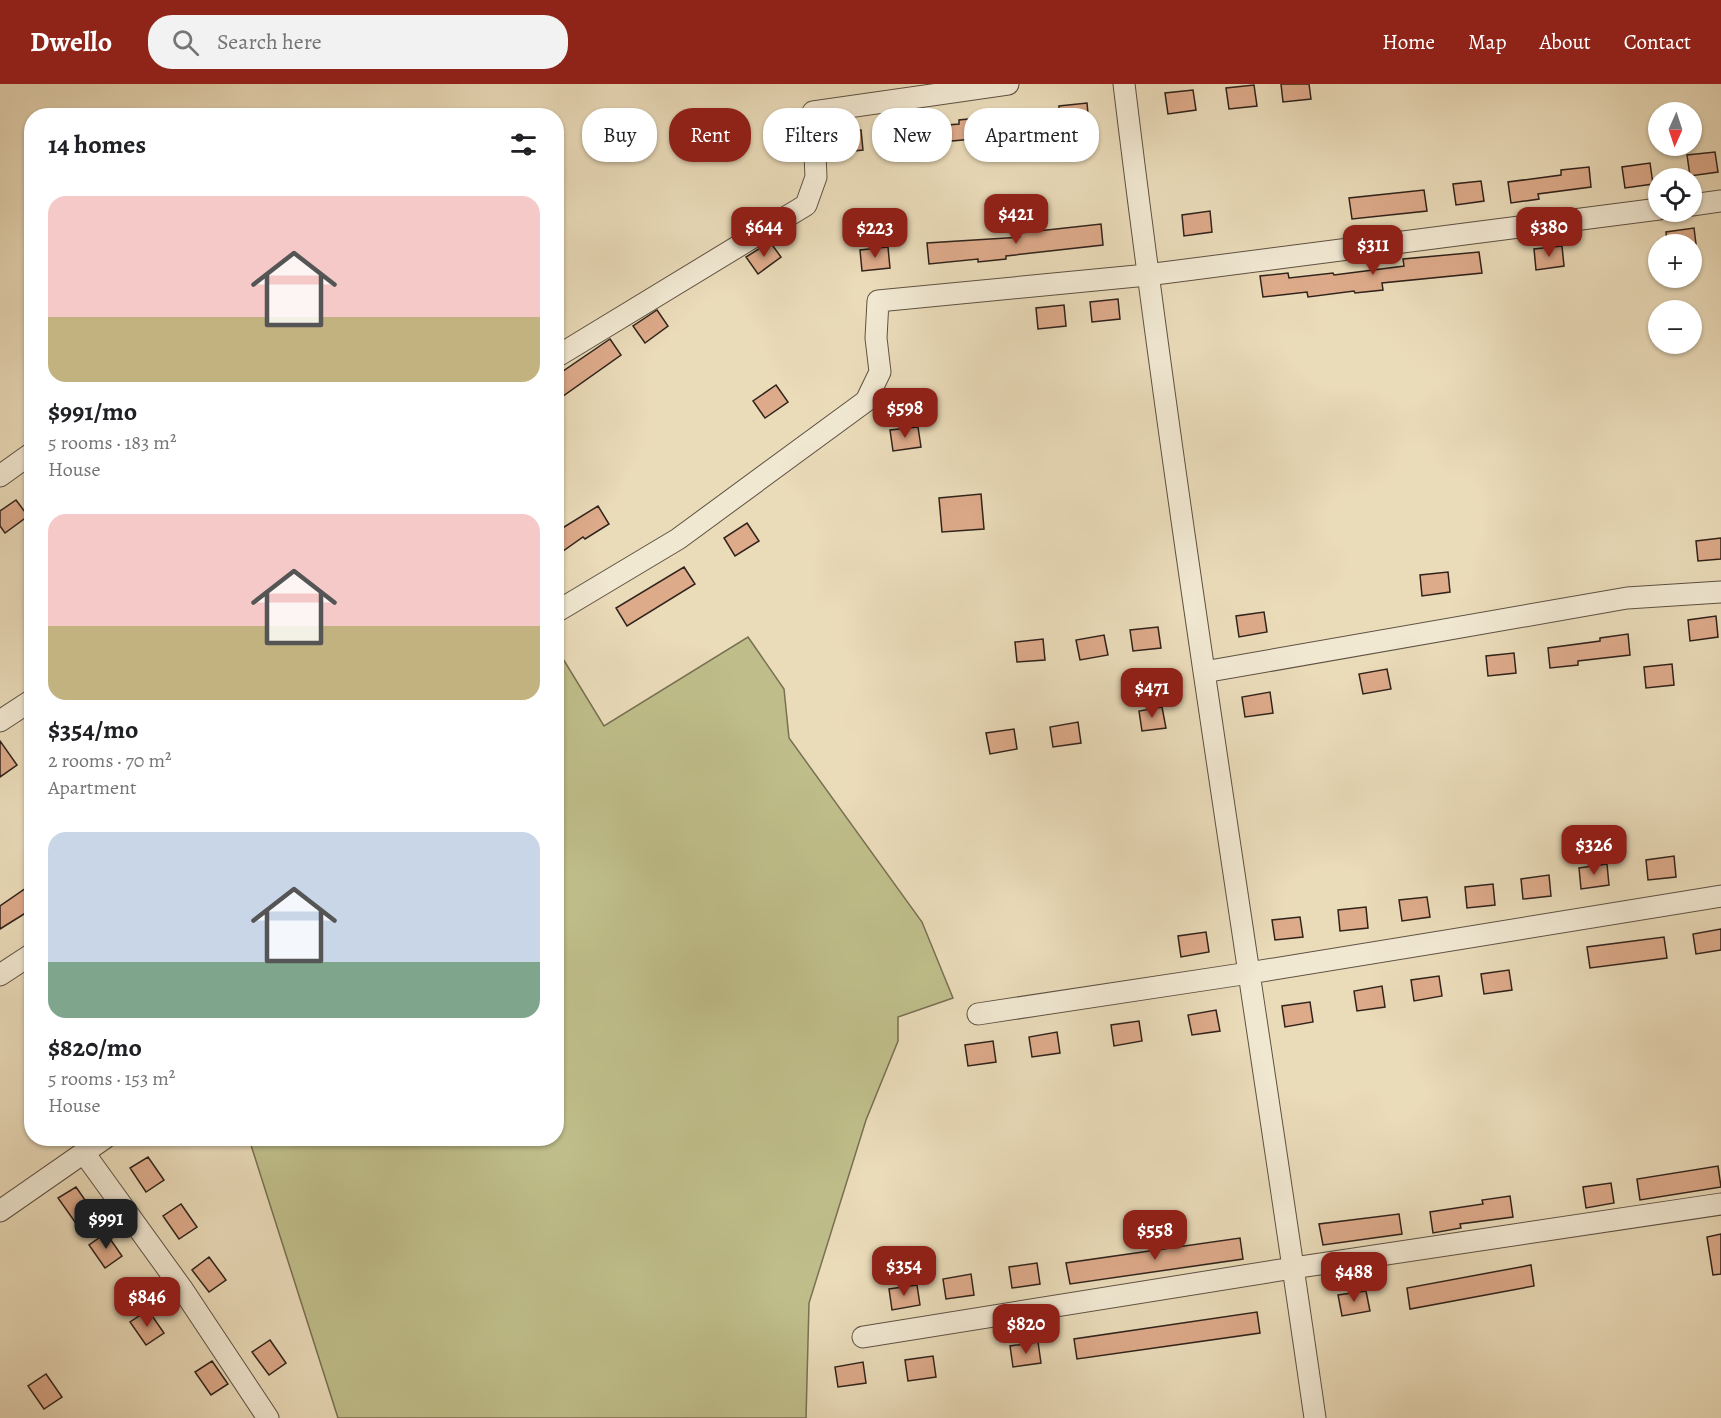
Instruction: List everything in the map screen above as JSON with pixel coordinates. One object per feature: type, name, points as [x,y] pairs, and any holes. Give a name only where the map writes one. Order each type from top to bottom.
[{"type":"street","points":[[564,352],[806,205],[816,177],[812,138],[813,112],[1008,84]]},
{"type":"street","points":[[1124,84],[1147,275],[1315,1418]]},
{"type":"street","points":[[1702,204],[1721,201]]},
{"type":"street","points":[[564,607],[678,539],[866,401],[880,372],[876,338],[878,301],[1147,275],[1648,210]]},
{"type":"street","points":[[0,476],[24,459]]},
{"type":"street","points":[[1204,672],[1626,598],[1721,592]]},
{"type":"street","points":[[0,721],[24,705]]},
{"type":"street","points":[[978,1014],[1249,973],[1721,896]]},
{"type":"street","points":[[0,975],[24,959]]},
{"type":"street","points":[[0,1210],[94,1146]]},
{"type":"street","points":[[84,1153],[183,1290],[268,1418]]},
{"type":"street","points":[[862,1337],[1293,1268],[1721,1204]]},
{"type":"shaded area","points":[[748,637],[784,689],[789,738],[922,922],[953,998],[898,1017],[898,1041],[866,1120],[809,1303],[806,1418],[338,1418],[251,1146],[564,1146],[564,660],[604,726]]},
{"type":"building","points":[[1281,84],[1309,84],[1311,99],[1283,102]]},
{"type":"building","points":[[1254,85],[1257,106],[1229,109],[1226,88]]},
{"type":"building","points":[[1193,90],[1196,110],[1168,114],[1165,93]]},
{"type":"building","points":[[1087,103],[1087,108],[1059,108],[1059,106]]},
{"type":"building","points":[[959,120],[964,120],[964,140],[952,141],[952,125],[959,124]]},
{"type":"building","points":[[860,130],[863,150],[860,150]]},
{"type":"building","points":[[1715,152],[1718,172],[1702,174],[1702,168],[1689,168],[1687,156],[1702,156],[1702,153]]},
{"type":"building","points":[[1650,163],[1648,185],[1625,188],[1622,167]]},
{"type":"building","points":[[1589,167],[1591,187],[1538,194],[1539,199],[1511,203],[1508,182],[1561,175],[1561,170]]},
{"type":"building","points":[[1481,181],[1484,201],[1456,205],[1453,184]]},
{"type":"building","points":[[1424,190],[1427,211],[1352,219],[1349,198]]},
{"type":"building","points":[[1210,211],[1212,232],[1184,236],[1182,215]]},
{"type":"building","points":[[1101,224],[1103,245],[1006,256],[1006,259],[978,262],[978,259],[929,264],[927,243],[1020,237],[1020,233]]},
{"type":"building","points":[[1694,228],[1695,234],[1666,234],[1666,232]]},
{"type":"building","points":[[770,242],[781,257],[758,274],[746,257]]},
{"type":"building","points":[[1562,246],[1564,266],[1536,270],[1534,249]]},
{"type":"building","points":[[888,247],[890,268],[862,271],[860,250]]},
{"type":"building","points":[[1479,252],[1482,273],[1382,283],[1383,290],[1308,297],[1307,292],[1263,297],[1260,276],[1288,273],[1289,278],[1333,273],[1334,275],[1404,266],[1403,259]]},
{"type":"building","points":[[1118,299],[1120,319],[1092,322],[1090,302]]},
{"type":"building","points":[[1064,305],[1066,326],[1038,329],[1036,308]]},
{"type":"building","points":[[657,310],[668,326],[645,343],[633,326]]},
{"type":"building","points":[[610,339],[621,355],[564,395],[564,371]]},
{"type":"building","points":[[776,385],[788,402],[765,418],[753,401]]},
{"type":"building","points":[[918,427],[921,447],[893,451],[890,430]]},
{"type":"building","points":[[981,494],[984,529],[942,532],[939,498]]},
{"type":"building","points":[[16,500],[24,511],[24,519],[5,533],[0,526],[0,511]]},
{"type":"building","points":[[598,506],[609,524],[585,539],[583,537],[564,550],[564,527]]},
{"type":"building","points":[[747,523],[759,541],[735,556],[724,538]]},
{"type":"building","points":[[1721,538],[1721,559],[1698,561],[1696,541]]},
{"type":"building","points":[[684,567],[695,584],[627,626],[616,608]]},
{"type":"building","points":[[1448,572],[1450,592],[1422,596],[1420,575]]},
{"type":"building","points":[[1264,612],[1267,632],[1239,637],[1236,616]]},
{"type":"building","points":[[1716,616],[1718,637],[1690,641],[1688,620]]},
{"type":"building","points":[[1158,627],[1161,648],[1133,651],[1130,630]]},
{"type":"building","points":[[1628,634],[1630,655],[1578,661],[1578,665],[1550,668],[1548,648],[1600,641],[1600,638]]},
{"type":"building","points":[[1104,635],[1108,655],[1080,660],[1076,640]]},
{"type":"building","points":[[1043,639],[1045,660],[1017,662],[1015,642]]},
{"type":"building","points":[[1514,653],[1516,673],[1488,676],[1486,656]]},
{"type":"building","points":[[1672,664],[1674,685],[1646,688],[1644,667]]},
{"type":"building","points":[[1387,669],[1391,689],[1363,694],[1359,674]]},
{"type":"building","points":[[1270,692],[1273,713],[1245,717],[1242,697]]},
{"type":"building","points":[[1162,707],[1166,728],[1142,731],[1139,711]]},
{"type":"building","points":[[1078,722],[1081,743],[1053,747],[1050,727]]},
{"type":"building","points":[[1014,729],[1017,749],[990,754],[986,733]]},
{"type":"building","points":[[0,741],[17,765],[0,777]]},
{"type":"building","points":[[1674,856],[1676,877],[1648,880],[1646,860]]},
{"type":"building","points":[[1607,864],[1609,885],[1581,889],[1579,868]]},
{"type":"building","points":[[1549,875],[1551,896],[1523,899],[1521,879]]},
{"type":"building","points":[[1493,884],[1495,905],[1467,908],[1465,887]]},
{"type":"building","points":[[24,890],[24,914],[0,929],[0,906]]},
{"type":"building","points":[[1427,897],[1430,917],[1402,921],[1399,900]]},
{"type":"building","points":[[1366,907],[1368,928],[1340,931],[1338,910]]},
{"type":"building","points":[[1300,917],[1303,937],[1275,940],[1272,920]]},
{"type":"building","points":[[1721,929],[1721,950],[1696,954],[1693,934]]},
{"type":"building","points":[[1206,932],[1209,952],[1181,957],[1178,936]]},
{"type":"building","points":[[1664,937],[1667,958],[1590,968],[1587,947]]},
{"type":"building","points":[[1509,970],[1512,990],[1484,994],[1481,974]]},
{"type":"building","points":[[1439,976],[1442,996],[1414,1001],[1411,980]]},
{"type":"building","points":[[1382,986],[1385,1007],[1357,1011],[1354,991]]},
{"type":"building","points":[[1310,1002],[1313,1022],[1285,1027],[1282,1006]]},
{"type":"building","points":[[1216,1010],[1220,1031],[1192,1035],[1188,1015]]},
{"type":"building","points":[[1139,1021],[1142,1041],[1114,1046],[1111,1025]]},
{"type":"building","points":[[1057,1032],[1060,1053],[1032,1057],[1029,1037]]},
{"type":"building","points":[[993,1041],[996,1062],[968,1066],[965,1045]]},
{"type":"building","points":[[148,1157],[164,1180],[146,1192],[130,1168]]},
{"type":"building","points":[[1718,1166],[1721,1187],[1640,1200],[1637,1179]]},
{"type":"building","points":[[1611,1183],[1614,1203],[1586,1208],[1583,1187]]},
{"type":"building","points":[[76,1187],[92,1210],[75,1222],[58,1198]]},
{"type":"building","points":[[1510,1196],[1513,1217],[1460,1224],[1461,1228],[1433,1233],[1430,1212],[1483,1204],[1482,1200]]},
{"type":"building","points":[[181,1204],[197,1227],[179,1239],[163,1216]]},
{"type":"building","points":[[1399,1214],[1402,1234],[1323,1245],[1319,1224]]},
{"type":"building","points":[[106,1233],[122,1256],[105,1268],[89,1245]]},
{"type":"building","points":[[1721,1234],[1721,1274],[1713,1275],[1707,1237]]},
{"type":"building","points":[[1240,1238],[1243,1259],[1070,1284],[1066,1263]]},
{"type":"building","points":[[209,1257],[226,1280],[209,1292],[192,1270]]},
{"type":"building","points":[[1037,1263],[1040,1284],[1012,1288],[1009,1267]]},
{"type":"building","points":[[1531,1265],[1534,1286],[1410,1309],[1407,1288]]},
{"type":"building","points":[[971,1274],[974,1295],[946,1299],[943,1279]]},
{"type":"building","points":[[917,1285],[920,1305],[892,1310],[889,1289]]},
{"type":"building","points":[[1366,1291],[1370,1311],[1342,1316],[1338,1295]]},
{"type":"building","points":[[148,1310],[164,1333],[146,1345],[130,1322]]},
{"type":"building","points":[[1257,1312],[1260,1333],[1077,1359],[1074,1339]]},
{"type":"building","points":[[270,1340],[286,1363],[269,1375],[252,1352]]},
{"type":"building","points":[[1038,1342],[1041,1363],[1013,1367],[1010,1346]]},
{"type":"building","points":[[933,1356],[936,1377],[908,1381],[905,1360]]},
{"type":"building","points":[[212,1361],[228,1384],[211,1395],[195,1372]]},
{"type":"building","points":[[863,1362],[866,1383],[838,1387],[835,1367]]},
{"type":"building","points":[[46,1374],[62,1397],[44,1409],[28,1386]]}]
